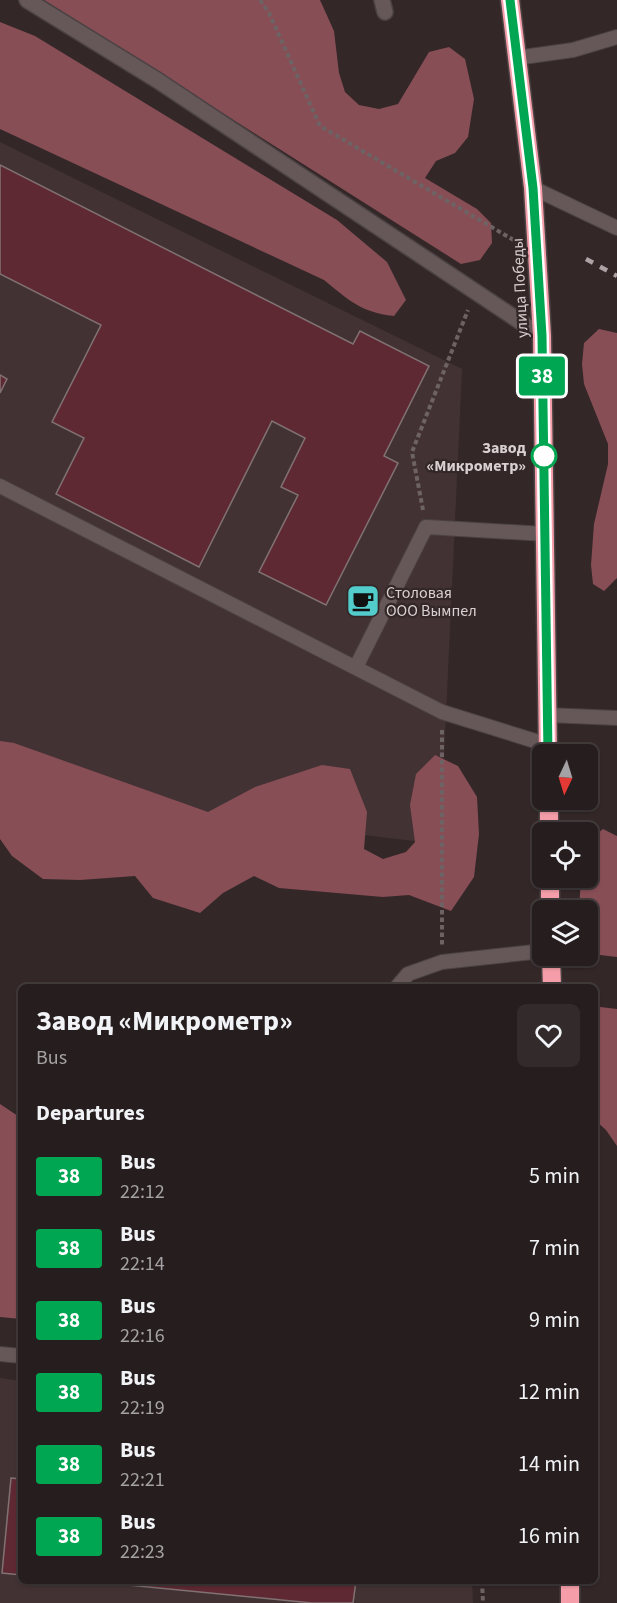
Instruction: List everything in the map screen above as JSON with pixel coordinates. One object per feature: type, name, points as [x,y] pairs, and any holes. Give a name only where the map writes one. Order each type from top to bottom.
[{"type":"highway","name":"улица Победы","points":[[510,0],[533,188],[542,336],[548,744]]},
{"type":"highway","points":[[551,966],[552,984]]},
{"type":"highway","points":[[570,1584],[570,1603]]},
{"type":"street","points":[[27,0],[157,80],[542,336]]},
{"type":"lane","points":[[516,58],[573,50],[617,37]]},
{"type":"lane","points":[[533,188],[617,228]]},
{"type":"lane","points":[[0,486],[442,711],[532,744]]},
{"type":"lane","points":[[356,667],[426,527],[545,534]]},
{"type":"lane","points":[[548,715],[617,718]]},
{"type":"lane","points":[[400,984],[408,974],[442,962],[532,952]]},
{"type":"lane","points":[[0,1354],[18,1356]]},
{"type":"path","points":[[260,0],[269,13],[320,126],[536,253]]},
{"type":"path","points":[[426,527],[412,452],[476,293]]},
{"type":"path","points":[[442,711],[442,962]]},
{"type":"path","points":[[482,1584],[483,1603]]},
{"type":"shaded area","points":[[44,0],[320,0],[334,31],[339,73],[345,92],[359,105],[379,109],[398,104],[429,52],[449,47],[465,59],[474,99],[468,137],[455,153],[436,161],[425,178],[477,209],[491,223],[492,243],[480,260],[461,264]]},
{"type":"shaded area","points":[[0,22],[35,36],[337,220],[387,262],[406,300],[394,316],[372,312],[348,299],[324,280],[0,129]]},
{"type":"shaded area","name":"Завод «Микрометр»","points":[[0,142],[462,369],[440,844],[7,793],[0,789]]},
{"type":"shaded area","points":[[599,329],[617,333],[617,578],[604,591],[593,584],[591,565],[594,524],[608,464],[608,444],[584,384],[582,364],[584,343]]},
{"type":"shaded area","points":[[0,741],[14,743],[208,812],[255,787],[322,765],[350,769],[367,812],[364,849],[383,859],[406,852],[415,842],[410,805],[416,774],[435,755],[458,766],[477,797],[479,834],[474,877],[451,911],[409,895],[383,897],[279,888],[254,876],[223,893],[200,913],[153,898],[135,876],[80,880],[43,879],[12,856],[0,839]]},
{"type":"shaded area","points":[[603,829],[617,836],[617,957],[600,955],[598,953],[598,900],[580,900],[580,888],[598,888],[598,833]]},
{"type":"shaded area","points":[[598,1008],[617,1009],[617,1146],[598,1123]]},
{"type":"shaded area","points":[[0,1104],[18,1116],[18,1319],[0,1317]]},
{"type":"shaded area","points":[[0,1378],[18,1381],[18,1584],[472,1584],[473,1603],[0,1603]]},
{"type":"building","points":[[0,165],[353,344],[360,331],[429,366],[384,456],[398,463],[326,605],[259,572],[298,495],[281,487],[305,438],[272,421],[199,567],[56,494],[84,438],[52,422],[101,325],[0,274]]},
{"type":"building","points":[[0,375],[7,379],[0,393]]},
{"type":"building","points":[[11,1478],[18,1479],[18,1575],[2,1573]]},
{"type":"building","points":[[118,1584],[356,1584],[353,1603],[312,1603]]},
{"type":"railway","points":[[586,259],[617,276]]},
{"type":"bus line","name":"38","points":[[510,0],[533,188],[542,336],[548,744]]},
{"type":"place","name":"Завод «Микрометр»","points":[[544,456]]},
{"type":"place","name":"Столовая ООО Вымпел","points":[[363,601]]}]
